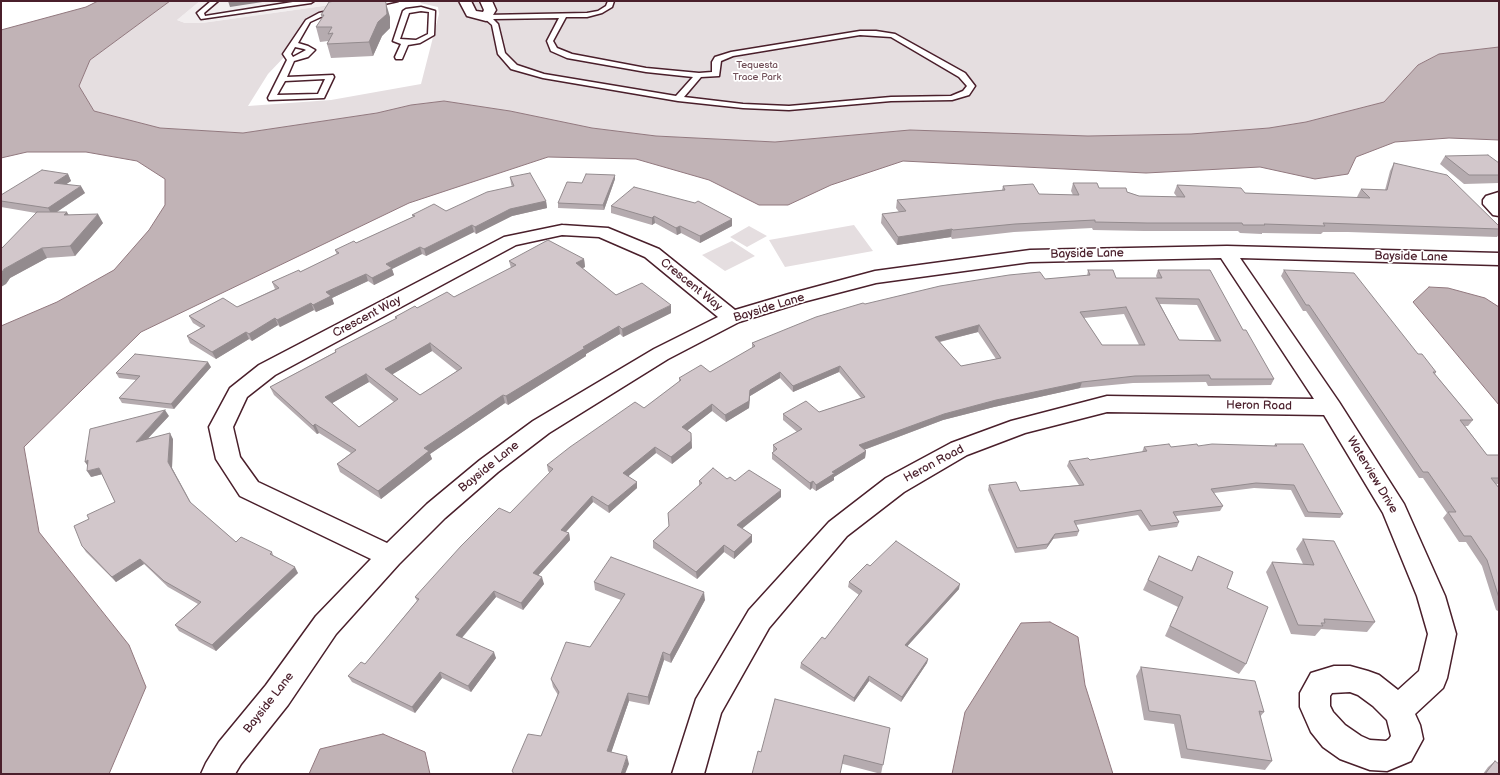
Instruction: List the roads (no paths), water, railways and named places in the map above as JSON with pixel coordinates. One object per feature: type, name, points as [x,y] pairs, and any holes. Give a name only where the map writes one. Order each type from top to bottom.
[{"type":"street","points":[[465,1],[470,13],[486,17],[490,10],[486,1]]},
{"type":"street","points":[[1499,197],[1492,200],[1492,204],[1499,211]]},
{"type":"street","name":"Crescent Way","points":[[390,556],[249,489],[228,459],[221,427],[238,393],[267,370],[510,241],[562,230],[602,232],[652,253],[732,318]]},
{"type":"street","name":"Bayside Lane","points":[[217,774],[230,753],[277,695],[326,625],[390,556],[442,506],[489,466],[541,427],[661,354],[732,318],[796,298],[875,277],[1030,256],[1227,252],[1499,259]]},
{"type":"street","name":"Waterview Drive","points":[[1227,252],[1331,407],[1395,511],[1431,596],[1442,634],[1432,678],[1398,710]]},
{"type":"street","name":"Heron Road","points":[[688,774],[707,709],[759,619],[838,529],[895,485],[960,449],[1019,426],[1107,404],[1331,407]]},
{"type":"lane","points":[[215,1],[200,13],[203,18],[311,1]]},
{"type":"lane","points":[[364,6],[396,1],[406,11],[432,11],[431,35],[418,42],[405,43],[396,41],[406,11]]},
{"type":"lane","points":[[486,17],[588,15],[600,12],[609,7],[611,1]]},
{"type":"lane","points":[[291,60],[287,54],[308,21],[313,17],[345,10]]},
{"type":"lane","points":[[486,17],[495,24],[502,54],[514,67],[543,76],[678,99],[743,106],[789,108],[891,99],[952,98],[966,93],[971,86],[962,75],[893,35],[876,33],[860,33],[731,54],[718,59],[716,62],[716,74],[699,75],[646,70],[570,56],[554,49],[550,41],[563,16]]},
{"type":"lane","points":[[399,57],[405,43]]},
{"type":"lane","points":[[282,79],[330,77],[321,96],[272,98],[291,60],[305,55],[311,50],[306,46],[293,44]]},
{"type":"lane","points":[[678,99],[699,75]]},
{"type":"park label","name":"Tequesta Trace Park","points":[[757,70]]}]
